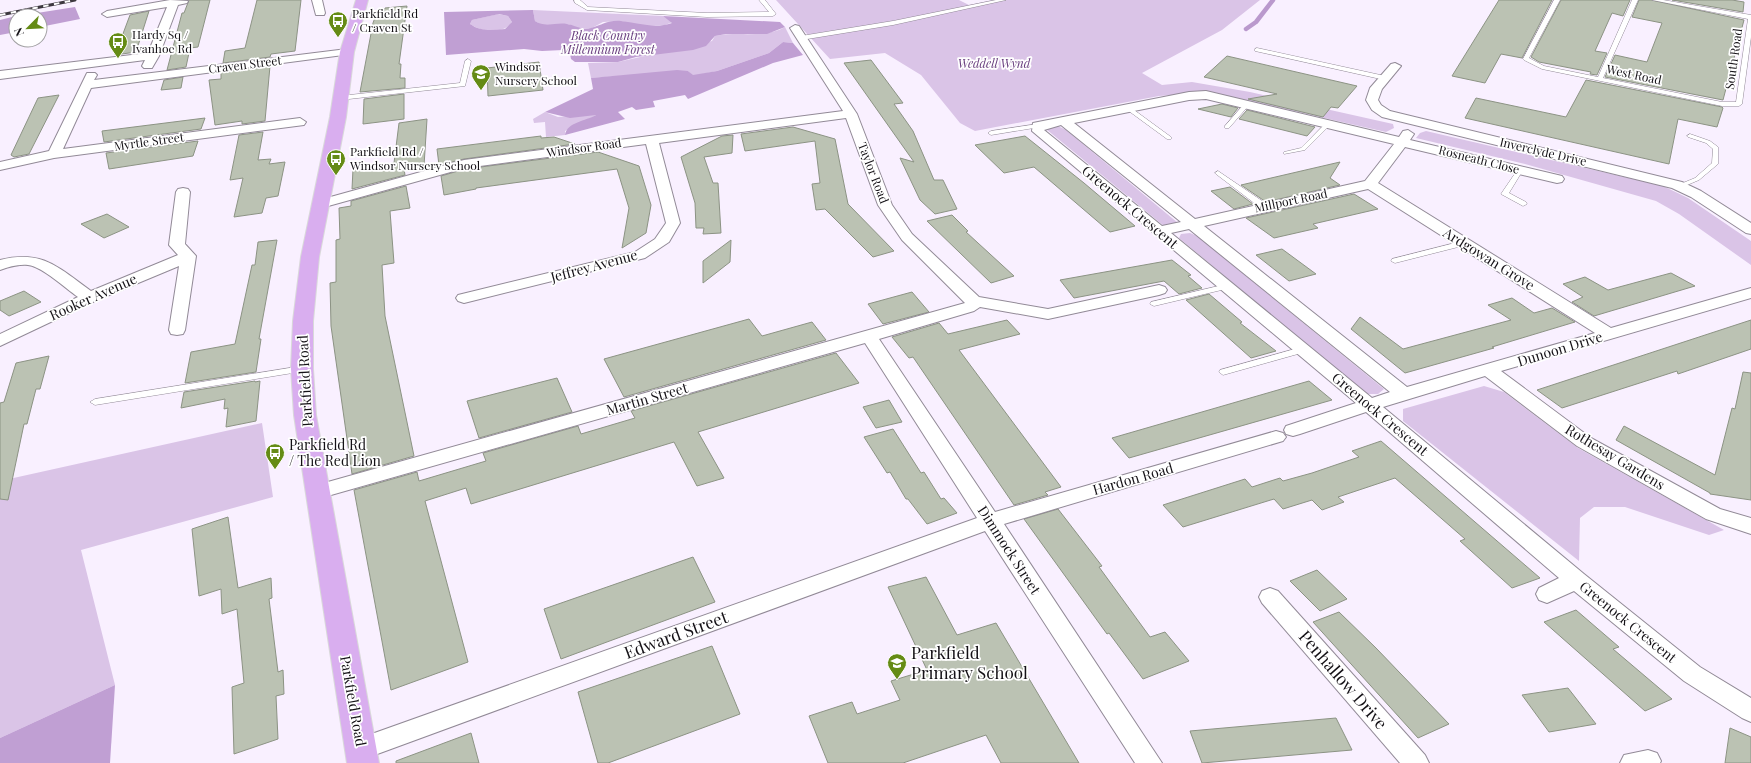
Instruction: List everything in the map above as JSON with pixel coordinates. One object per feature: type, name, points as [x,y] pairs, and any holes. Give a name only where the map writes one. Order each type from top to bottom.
[{"type":"main road","name":"Parkfield Road","points":[[362,0],[347,52],[321,204],[310,257],[303,322],[302,368],[305,415],[362,756]]},
{"type":"street","points":[[107,14],[186,0]]},
{"type":"street","points":[[318,0],[320,13]]},
{"type":"street","points":[[142,78],[153,56],[174,2]]},
{"type":"street","name":"Taylor Road","points":[[798,33],[851,114],[885,205],[907,237],[974,301]]},
{"type":"street","name":"Craven Street","points":[[86,85],[347,52]]},
{"type":"street","points":[[0,75],[153,56]]},
{"type":"street","points":[[54,154],[97,64]]},
{"type":"street","name":"Inverclyde Drive","points":[[1395,66],[1376,88],[1372,100],[1376,107],[1386,114],[1653,178],[1680,186],[1696,194],[1751,230]]},
{"type":"street","points":[[1038,126],[1200,95],[1214,96],[1402,141]]},
{"type":"street","name":"Windsor Road","points":[[321,204],[464,164],[851,114]]},
{"type":"street","name":"Greenock Crescent","points":[[1064,121],[1404,394]]},
{"type":"street","name":"Myrtle Street","points":[[0,166],[54,154],[300,122]]},
{"type":"street","points":[[1370,184],[1418,122]]},
{"type":"street","name":"Greenock Crescent","points":[[1038,126],[1038,131],[1227,286],[1576,580],[1692,674],[1751,711]]},
{"type":"street","name":"Jeffrey Avenue","points":[[464,298],[640,255],[660,244],[667,236],[674,223],[651,139]]},
{"type":"street","name":"Rosneath Close","points":[[1402,141],[1557,179]]},
{"type":"street","name":"Millport Road","points":[[1160,231],[1370,184]]},
{"type":"street","name":"Ardgowan Grove","points":[[1370,184],[1608,334]]},
{"type":"street","points":[[177,330],[188,256],[177,245],[183,192]]},
{"type":"street","name":"Rooker Avenue","points":[[0,341],[89,298],[188,256]]},
{"type":"street","points":[[0,265],[19,260],[32,261],[41,265],[89,298]]},
{"type":"street","name":"Dunoon Drive","points":[[1369,405],[1751,293]]},
{"type":"street","points":[[974,301],[1048,314],[1156,297]]},
{"type":"street","name":"Martin Street","points":[[317,492],[968,308],[973,305],[974,301]]},
{"type":"street","name":"Dimmock Street","points":[[868,336],[1149,763]]},
{"type":"street","name":"Rothesay Gardens","points":[[1488,370],[1584,442],[1713,514],[1751,526]]},
{"type":"street","name":"Hardon Road","points":[[990,521],[1284,434],[1369,405]]},
{"type":"street","name":"Edward Street","points":[[362,756],[990,521]]},
{"type":"street","points":[[1547,594],[1576,580]]},
{"type":"street","name":"Penhallow Drive","points":[[1270,598],[1416,763]]},
{"type":"lane","points":[[577,0],[577,2],[588,8],[707,15],[773,14],[762,0]]},
{"type":"lane","points":[[798,33],[893,24],[1003,0]]},
{"type":"lane","name":"West Road","points":[[1557,0],[1526,59],[1542,67],[1722,104],[1739,104]]},
{"type":"lane","points":[[1600,79],[1635,0]]},
{"type":"lane","points":[[1655,0],[1751,17]]},
{"type":"lane","name":"South Road","points":[[1739,104],[1751,17]]},
{"type":"lane","points":[[1257,50],[1385,78]]},
{"type":"lane","points":[[340,98],[463,85],[468,61]]},
{"type":"lane","points":[[1227,127],[1247,104]]},
{"type":"lane","points":[[1128,108],[1169,138]]},
{"type":"lane","points":[[1286,153],[1303,149],[1328,124]]},
{"type":"lane","points":[[991,133],[1038,126]]},
{"type":"lane","points":[[1680,186],[1697,179],[1715,164],[1716,148],[1708,142],[1690,136]]},
{"type":"lane","points":[[1520,170],[1505,194],[1523,204]]},
{"type":"lane","points":[[1218,173],[1265,207]]},
{"type":"lane","points":[[1395,261],[1463,243]]},
{"type":"lane","points":[[1156,297],[1227,286]]},
{"type":"lane","points":[[1223,372],[1302,350]]},
{"type":"lane","points":[[95,402],[302,368]]},
{"type":"green space","name":"Weddell Wynd","points":[[776,0],[959,0],[969,5],[993,0],[1260,0],[1222,30],[1142,73],[1162,85],[1192,82],[1250,92],[1393,124],[1394,128],[1386,132],[1209,92],[1159,96],[975,131],[960,123],[921,75],[885,53],[830,59]]},
{"type":"green space","points":[[75,7],[80,19],[48,25],[48,11]]},
{"type":"green space","points":[[533,10],[663,16],[673,22],[665,25],[637,25],[621,21],[603,22],[590,29],[578,28],[568,24],[541,25],[535,21]]},
{"type":"green space","name":"Black Country Millennium Forest","points":[[533,10],[535,21],[539,23],[567,24],[585,29],[616,21],[653,26],[672,23],[663,16],[780,22],[785,27],[767,34],[726,34],[715,36],[706,46],[693,50],[636,57],[618,62],[575,62],[571,59],[570,54],[563,50],[542,51],[524,49],[446,55],[444,12]],"holes":[[[499,14],[508,16],[512,22],[505,29],[483,29],[474,27],[470,24],[472,20]]]},
{"type":"green space","points":[[498,14],[508,16],[512,22],[504,29],[492,31],[480,29],[470,24],[472,20]]},
{"type":"green space","points":[[8,18],[8,34],[0,35],[0,20]]},
{"type":"green space","points":[[785,27],[793,43],[783,42],[769,53],[717,71],[693,76],[688,71],[591,78],[588,63],[618,62],[712,41],[715,36],[768,33]]},
{"type":"green space","name":"Black Country Millennium Forest","points":[[783,42],[793,43],[803,55],[773,63],[688,99],[685,95],[653,101],[655,107],[636,110],[632,107],[618,112],[625,119],[565,135],[569,127],[596,115],[570,118],[545,112],[593,89],[591,78],[677,70],[688,71],[693,75],[717,71],[769,53]]},
{"type":"green space","points":[[545,112],[558,117],[598,114],[565,131],[565,135],[546,137],[545,122],[534,123],[533,119]]},
{"type":"green space","points":[[1050,126],[1058,126],[1066,130],[1178,223],[1164,226],[1046,129]]},
{"type":"green space","points":[[1426,131],[1663,186],[1688,198],[1751,241],[1751,265],[1679,214],[1656,201],[1525,164],[1416,138],[1420,133]]},
{"type":"green space","points":[[1190,233],[1197,236],[1384,389],[1378,394],[1366,394],[1179,238],[1181,234]]},
{"type":"green space","points":[[1484,386],[1504,392],[1578,448],[1724,530],[1709,535],[1625,507],[1594,507],[1580,518],[1579,561],[1403,421],[1403,409]]},
{"type":"green space","points":[[262,423],[273,497],[81,550],[115,685],[0,738],[0,481]]},
{"type":"green space","points":[[115,685],[110,763],[0,763],[0,738]]},
{"type":"building","points":[[189,0],[210,0],[198,47],[190,48],[186,67],[167,70],[182,13],[184,13]]},
{"type":"building","points":[[257,0],[301,0],[295,51],[271,54],[270,57],[223,63],[225,51],[245,48]]},
{"type":"building","points":[[1499,0],[1552,0],[1522,58],[1501,54],[1485,83],[1452,76]]},
{"type":"building","points":[[1561,0],[1630,0],[1623,16],[1612,13],[1595,51],[1607,53],[1597,75],[1590,74],[1591,72],[1539,62],[1531,57]]},
{"type":"building","points":[[1639,0],[1651,0],[1744,20],[1723,100],[1605,77],[1615,55],[1647,62],[1662,23],[1632,17]]},
{"type":"building","points":[[1672,0],[1732,0],[1744,2],[1743,12]]},
{"type":"building","points":[[407,6],[399,64],[401,64],[400,78],[405,78],[405,88],[360,92],[373,23],[376,15],[383,14],[385,8]]},
{"type":"building","points":[[149,11],[136,52],[115,55],[130,15]]},
{"type":"building","points":[[1227,56],[1357,86],[1338,108],[1331,107],[1323,117],[1248,99],[1277,94],[1204,77]]},
{"type":"building","points":[[871,60],[903,103],[894,104],[913,131],[934,180],[943,180],[957,209],[935,214],[920,200],[900,158],[914,162],[844,63]]},
{"type":"building","points":[[539,62],[543,90],[488,96],[487,68]]},
{"type":"building","points":[[270,66],[265,121],[242,124],[242,121],[215,125],[209,80],[221,79],[221,72]]},
{"type":"building","points":[[183,77],[181,88],[161,90],[164,80]]},
{"type":"building","points":[[1586,80],[1723,108],[1717,127],[1678,119],[1669,164],[1465,118],[1476,98],[1566,117]]},
{"type":"building","points":[[404,94],[404,119],[363,124],[364,99]]},
{"type":"building","points":[[59,95],[29,154],[14,157],[11,155],[38,98]]},
{"type":"building","points":[[1222,104],[1238,108],[1231,117],[1198,109]]},
{"type":"building","points":[[1247,110],[1315,127],[1307,136],[1239,119]]},
{"type":"building","points":[[205,118],[201,129],[104,142],[102,131]]},
{"type":"building","points":[[427,119],[424,166],[404,169],[405,175],[352,189],[353,169],[394,163],[399,123]]},
{"type":"building","points":[[793,127],[835,139],[848,204],[894,251],[873,257],[825,209],[816,210],[812,184],[820,183],[815,141],[745,151],[741,134]]},
{"type":"building","points":[[263,132],[258,160],[271,159],[269,164],[285,162],[278,196],[266,198],[262,213],[234,217],[243,178],[230,180],[239,135]]},
{"type":"building","points":[[733,135],[732,153],[704,157],[713,183],[718,183],[721,233],[703,234],[704,228],[696,228],[695,203],[681,157],[722,136]]},
{"type":"building","points":[[541,136],[541,138],[554,137],[575,144],[464,159],[439,165],[437,149]]},
{"type":"building","points":[[1025,136],[1135,226],[1110,232],[1034,167],[1004,173],[975,145]]},
{"type":"building","points":[[198,141],[193,156],[109,169],[106,153]]},
{"type":"building","points":[[598,152],[639,166],[651,205],[646,233],[622,248],[629,208],[617,169],[476,188],[444,195],[441,176],[465,169]]},
{"type":"building","points":[[1340,162],[1330,178],[1340,185],[1266,202],[1241,185]]},
{"type":"building","points":[[406,186],[410,208],[390,211],[394,263],[382,265],[385,316],[414,456],[352,474],[331,326],[330,283],[336,282],[336,240],[340,239],[339,208],[351,206],[351,201]]},
{"type":"building","points":[[1230,187],[1253,204],[1234,209],[1211,191]]},
{"type":"building","points":[[1354,194],[1378,209],[1313,224],[1318,228],[1274,238],[1246,218]]},
{"type":"building","points":[[107,214],[129,227],[104,238],[81,224]]},
{"type":"building","points":[[952,215],[968,231],[966,232],[1014,276],[991,283],[927,221]]},
{"type":"building","points":[[277,240],[259,339],[261,339],[256,372],[185,383],[191,352],[235,344],[252,265],[255,265],[258,242]]},
{"type":"building","points":[[731,240],[730,262],[703,283],[703,261]]},
{"type":"building","points":[[1282,249],[1316,274],[1289,281],[1256,255]]},
{"type":"building","points":[[1172,260],[1191,275],[1188,276],[1202,288],[1179,294],[1164,281],[1074,298],[1060,280]]},
{"type":"building","points":[[1671,273],[1695,286],[1594,316],[1572,302],[1583,297],[1563,284],[1585,277],[1608,290]]},
{"type":"building","points":[[24,291],[41,302],[9,316],[0,310],[0,301]]},
{"type":"building","points":[[912,292],[929,312],[883,324],[868,304]]},
{"type":"building","points":[[1209,294],[1242,322],[1240,323],[1276,351],[1251,358],[1186,300]]},
{"type":"building","points":[[1512,298],[1534,313],[1552,308],[1575,322],[1492,347],[1494,348],[1405,373],[1351,329],[1360,317],[1403,349],[1511,320],[1488,305]]},
{"type":"building","points":[[749,319],[762,336],[812,322],[826,340],[624,397],[604,359]]},
{"type":"building","points":[[1007,320],[1020,334],[959,350],[1061,487],[1045,492],[1048,495],[1014,505],[913,357],[909,358],[892,337],[939,323],[948,334]]},
{"type":"building","points":[[1751,320],[1751,349],[1678,374],[1677,371],[1562,408],[1537,390]]},
{"type":"building","points":[[836,353],[859,383],[698,432],[724,478],[697,486],[674,442],[471,504],[466,488],[425,501],[468,662],[391,690],[354,490],[417,472],[419,481],[486,461],[483,453],[578,426],[581,434],[635,418],[631,411]]},
{"type":"building","points":[[49,356],[40,389],[36,389],[27,424],[24,424],[8,500],[0,499],[0,403],[4,402],[16,363]]},
{"type":"building","points":[[1743,372],[1751,373],[1751,500],[1710,494],[1616,440],[1624,426],[1715,475],[1732,408],[1735,409]]},
{"type":"building","points":[[557,378],[572,412],[479,438],[467,401]]},
{"type":"building","points":[[260,381],[256,421],[226,427],[228,408],[224,409],[225,399],[181,408],[184,392]]},
{"type":"building","points":[[1309,381],[1332,400],[1129,458],[1112,438]]},
{"type":"building","points":[[889,400],[902,422],[876,428],[863,407]]},
{"type":"building","points":[[893,429],[921,473],[924,472],[941,499],[944,498],[957,513],[927,524],[908,499],[906,499],[890,472],[887,473],[864,437]]},
{"type":"building","points":[[1381,441],[1540,578],[1512,588],[1460,541],[1465,539],[1395,478],[1338,497],[1344,502],[1322,510],[1312,500],[1283,509],[1274,499],[1183,527],[1163,505],[1245,479],[1252,487],[1280,478],[1283,481],[1312,473],[1359,457],[1352,451]]},
{"type":"building","points":[[1058,509],[1102,566],[1099,567],[1150,637],[1165,632],[1189,661],[1143,679],[1109,633],[1107,634],[1024,519]]},
{"type":"building","points":[[228,517],[238,588],[271,578],[272,598],[269,599],[278,672],[283,670],[284,694],[276,696],[278,739],[234,754],[232,687],[244,683],[237,609],[222,614],[221,589],[199,596],[192,529]]},
{"type":"building","points":[[693,557],[715,602],[561,659],[544,609]]},
{"type":"building","points":[[1317,570],[1347,599],[1320,611],[1290,581]]},
{"type":"building","points":[[926,577],[957,635],[996,623],[1079,763],[1001,763],[986,735],[903,763],[828,763],[809,716],[852,702],[857,714],[900,700],[891,681],[927,670],[888,587]]},
{"type":"building","points":[[1576,610],[1619,647],[1613,649],[1672,699],[1645,711],[1544,622]]},
{"type":"building","points":[[1339,612],[1449,724],[1418,738],[1313,622]]},
{"type":"building","points":[[712,646],[740,714],[608,763],[598,763],[578,692]]},
{"type":"building","points":[[1568,688],[1596,724],[1549,732],[1522,695]]},
{"type":"building","points":[[1336,718],[1352,750],[1202,763],[1190,731]]},
{"type":"building","points":[[1730,728],[1751,737],[1751,763],[1725,763]]},
{"type":"building","points":[[471,733],[479,763],[396,763],[396,761]]},
{"type":"waterway","points":[[1246,29],[1256,22],[1273,0]]},
{"type":"railway","points":[[0,15],[75,0]]},
{"type":"place","name":"Parkfield Rd / Craven St","points":[[338,38]]},
{"type":"place","name":"Hardy Sq / Ivanhoe Rd","points":[[118,59]]},
{"type":"place","name":"Windsor Nursery School","points":[[481,91]]},
{"type":"place","name":"Parkfield Rd / Windsor Nursery School","points":[[336,176]]},
{"type":"place","name":"Parkfield Rd / The Red Lion","points":[[275,470]]},
{"type":"place","name":"Parkfield Primary School","points":[[897,680]]}]
